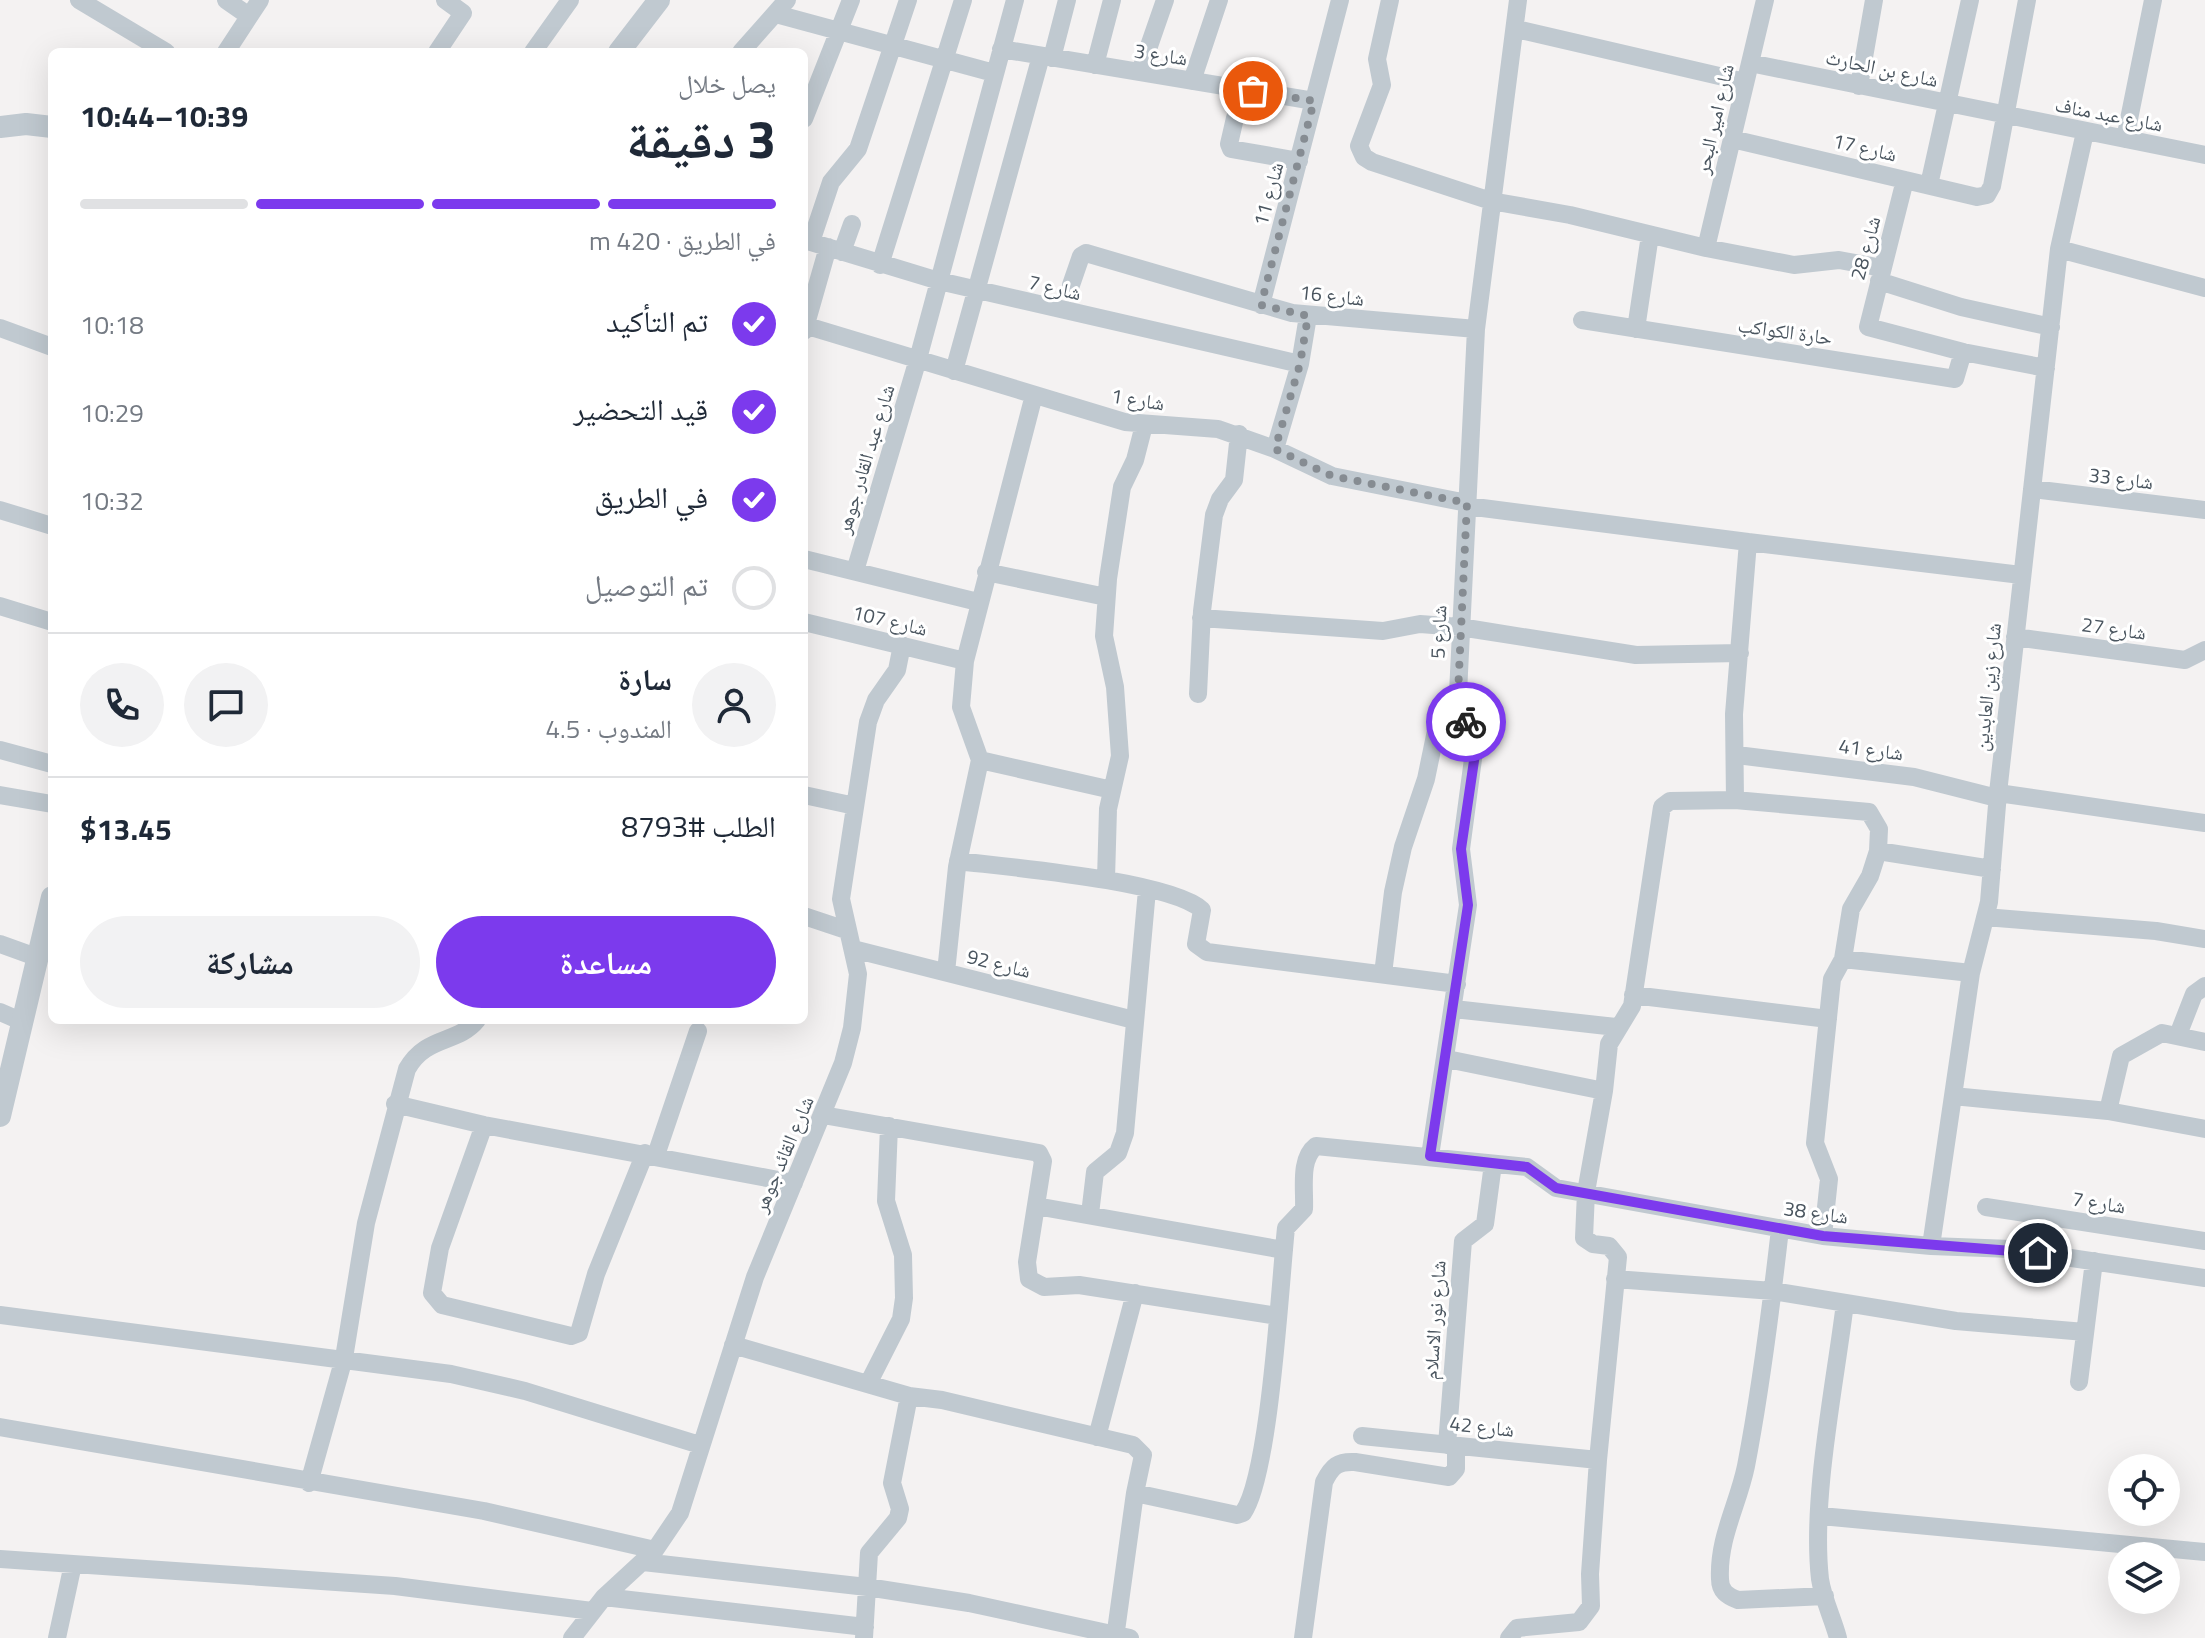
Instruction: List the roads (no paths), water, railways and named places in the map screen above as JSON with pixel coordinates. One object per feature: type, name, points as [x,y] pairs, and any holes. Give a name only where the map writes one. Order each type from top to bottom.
[{"type":"street","points":[[79,0],[159,48]]},
{"type":"street","points":[[226,0],[254,8],[229,48]]},
{"type":"street","points":[[440,48],[468,7],[445,0]]},
{"type":"street","points":[[536,48],[570,0]]},
{"type":"street","points":[[622,48],[659,0]]},
{"type":"street","points":[[808,109],[851,0]]},
{"type":"street","points":[[808,312],[831,182],[858,149],[908,0]]},
{"type":"street","points":[[880,265],[963,0]]},
{"type":"street","name":"شارع عبد القادر جوهر","points":[[855,571],[918,359],[1015,0]]},
{"type":"street","points":[[954,371],[1047,57],[1067,0]]},
{"type":"street","points":[[1095,65],[1112,0]]},
{"type":"street","points":[[1140,72],[1165,0]]},
{"type":"street","points":[[1192,81],[1219,0]]},
{"type":"street","name":"شارع 11","points":[[1261,305],[1340,0]]},
{"type":"street","points":[[1390,0],[1377,59],[1382,85],[1363,128],[1360,153],[1372,162],[1491,201],[1570,215],[1706,248],[1794,265],[1839,260],[1961,307],[2051,327]]},
{"type":"street","name":"شارع 5","points":[[1430,1156],[1468,905],[1461,849],[1475,754],[1473,735],[1460,705],[1460,627],[1476,329],[1518,0]]},
{"type":"street","name":"شارع امير البحر","points":[[1706,248],[1765,0]]},
{"type":"street","points":[[1859,86],[1874,0]]},
{"type":"street","points":[[1929,185],[1970,0]]},
{"type":"street","points":[[2005,116],[2027,0]]},
{"type":"street","points":[[2125,139],[2153,0]]},
{"type":"street","points":[[745,48],[781,7],[838,33],[994,73]]},
{"type":"street","points":[[1516,29],[1745,82]]},
{"type":"street","name":"شارع 3","points":[[1001,49],[1314,101]]},
{"type":"street","name":"شارع بن الحارث","points":[[1750,63],[2005,116]]},
{"type":"street","name":"شارع عبد مناف","points":[[2005,116],[2205,155]]},
{"type":"street","name":"شارع 17","points":[[1732,139],[1977,197],[1987,195],[1992,186],[2005,116]]},
{"type":"street","points":[[1235,118],[1229,144],[1231,149],[1299,161]]},
{"type":"street","points":[[0,127],[26,124],[48,127]]},
{"type":"street","name":"شارع زين العابدين","points":[[1931,1246],[1971,973],[1985,917],[1992,869],[1997,796],[2059,249],[2085,132]]},
{"type":"street","name":"شارع 28","points":[[1905,180],[1868,327],[1963,352]]},
{"type":"street","points":[[821,245],[852,224]]},
{"type":"street","points":[[1636,329],[1650,235]]},
{"type":"street","name":"شارع 7","points":[[821,245],[939,281],[1300,364]]},
{"type":"street","points":[[2059,249],[2205,288]]},
{"type":"street","name":"شارع 16","points":[[1071,285],[1081,256],[1086,253],[1308,316],[1476,329]]},
{"type":"street","points":[[1275,449],[1300,364],[1308,316]]},
{"type":"street","name":"حارة الكواكب","points":[[1582,320],[1955,379],[1963,352]]},
{"type":"street","points":[[0,328],[48,346]]},
{"type":"street","name":"شارع 1","points":[[808,328],[1144,425],[1192,426],[1239,434],[1332,476],[1467,504],[2021,575]]},
{"type":"street","points":[[1963,352],[2046,368]]},
{"type":"street","points":[[946,972],[958,861],[980,760],[961,707],[965,661],[1034,395]]},
{"type":"street","points":[[1106,879],[1108,809],[1120,756],[1115,687],[1104,636],[1106,597],[1122,487],[1135,460],[1144,425]]},
{"type":"street","points":[[1198,694],[1201,618],[1214,515],[1220,499],[1234,480],[1239,434]]},
{"type":"street","name":"شارع 33","points":[[2032,489],[2205,510]]},
{"type":"street","points":[[0,510],[48,525]]},
{"type":"street","points":[[1735,800],[1737,755],[1734,714],[1748,542]]},
{"type":"street","points":[[808,560],[978,602]]},
{"type":"street","points":[[986,572],[1106,597]]},
{"type":"street","points":[[0,606],[48,621]]},
{"type":"street","points":[[1201,618],[1383,631],[1420,624],[1460,627],[1636,655],[1740,653]]},
{"type":"street","name":"شارع 107","points":[[808,623],[965,661]]},
{"type":"street","name":"شارع 27","points":[[2015,637],[2185,660],[2204,646]]},
{"type":"street","name":"شارع القائد جوهر","points":[[572,1638],[598,1604],[649,1556],[680,1513],[755,1277],[823,1115],[852,1028],[858,974],[841,899],[868,722],[876,700],[897,670],[902,645]]},
{"type":"street","points":[[1383,974],[1393,892],[1403,847],[1426,779],[1438,721],[1451,708],[1460,705]]},
{"type":"street","points":[[0,750],[48,763]]},
{"type":"street","name":"شارع 41","points":[[1737,755],[1914,777],[1997,796],[2205,823]]},
{"type":"street","points":[[980,760],[1112,790]]},
{"type":"street","points":[[0,795],[48,803]]},
{"type":"street","points":[[808,796],[855,806]]},
{"type":"street","points":[[1509,1638],[1517,1628],[1571,1625],[1587,1616],[1592,1598],[1590,1574],[1615,1250],[1584,1238],[1586,1192],[1609,1044],[1616,1027],[1628,1017],[1662,807],[1670,801],[1735,800],[1869,812],[1879,829],[1878,851],[1870,876],[1851,909],[1843,959],[1832,979],[1815,1143],[1829,1179],[1823,1236]]},
{"type":"street","points":[[1878,851],[1992,869]]},
{"type":"street","points":[[958,861],[1106,879],[1201,908],[1196,944],[1201,950],[1457,984]]},
{"type":"street","points":[[1090,1214],[1095,1172],[1118,1153],[1125,1133],[1147,890]]},
{"type":"street","points":[[0,1116],[4,1086],[48,916]]},
{"type":"street","points":[[808,917],[846,930]]},
{"type":"street","points":[[1985,917],[2156,931],[2205,939]]},
{"type":"street","points":[[0,944],[39,958]]},
{"type":"street","name":"شارع 92","points":[[853,949],[1134,1020]]},
{"type":"street","points":[[1843,959],[1971,973]]},
{"type":"street","points":[[2178,1035],[2194,994],[2205,986]]},
{"type":"street","points":[[1633,995],[1828,1019]]},
{"type":"street","points":[[1454,1009],[1616,1027]]},
{"type":"street","points":[[0,1012],[23,1022]]},
{"type":"street","points":[[309,1483],[344,1358],[366,1223],[395,1104],[414,1058],[434,1043],[465,1031],[473,1024]]},
{"type":"street","points":[[484,1125],[440,1248],[432,1293],[442,1305],[571,1336],[579,1333],[596,1274],[650,1154],[698,1031]]},
{"type":"street","points":[[2108,1111],[2121,1056],[2162,1033],[2205,1042]]},
{"type":"street","points":[[1447,1059],[1604,1091]]},
{"type":"street","points":[[1953,1096],[2108,1111],[2205,1129]]},
{"type":"street","points":[[395,1104],[484,1125],[794,1183]]},
{"type":"street","points":[[823,1115],[1039,1153],[1043,1161],[1027,1262],[1032,1281],[1044,1287],[1079,1285],[1277,1316]]},
{"type":"street","points":[[868,1384],[901,1319],[904,1298],[903,1255],[886,1201],[889,1126]]},
{"type":"street","name":"شارع 38","points":[[1284,1250],[1286,1228],[1304,1209],[1305,1164],[1312,1148],[1346,1147],[1527,1167],[1548,1186],[1823,1236],[1931,1246],[2011,1249],[2205,1278]]},
{"type":"street","name":"شارع نور الاسلام","points":[[1303,1638],[1324,1482],[1331,1468],[1342,1461],[1449,1477],[1456,1469],[1452,1445],[1463,1241],[1485,1224],[1493,1164]]},
{"type":"street","points":[[1036,1206],[1284,1250],[1262,1451],[1253,1496],[1243,1513],[1237,1515],[1135,1493]]},
{"type":"street","name":"شارع 7","points":[[1986,1207],[2205,1241]]},
{"type":"street","points":[[1780,1229],[1743,1481],[1723,1538],[1720,1584],[1726,1595],[1738,1600],[1825,1596]]},
{"type":"street","points":[[2079,1382],[2094,1261]]},
{"type":"street","points":[[1615,1279],[1773,1291],[1956,1321],[2085,1332]]},
{"type":"street","points":[[1097,1437],[1135,1293]]},
{"type":"street","points":[[1838,1638],[1819,1565],[1821,1516],[1845,1303]]},
{"type":"street","points":[[0,1315],[451,1374],[525,1391],[700,1445]]},
{"type":"street","points":[[0,1427],[484,1511],[649,1556],[969,1603],[1120,1637],[1141,1450],[942,1400],[909,1396],[733,1345]]},
{"type":"street","points":[[0,1559],[395,1586],[865,1632],[872,1546],[898,1518],[900,1509],[892,1483],[909,1396]]},
{"type":"street","name":"شارع 42","points":[[1362,1436],[1598,1460]]},
{"type":"street","points":[[1821,1516],[2205,1552]]},
{"type":"street","points":[[57,1638],[73,1564]]}]
